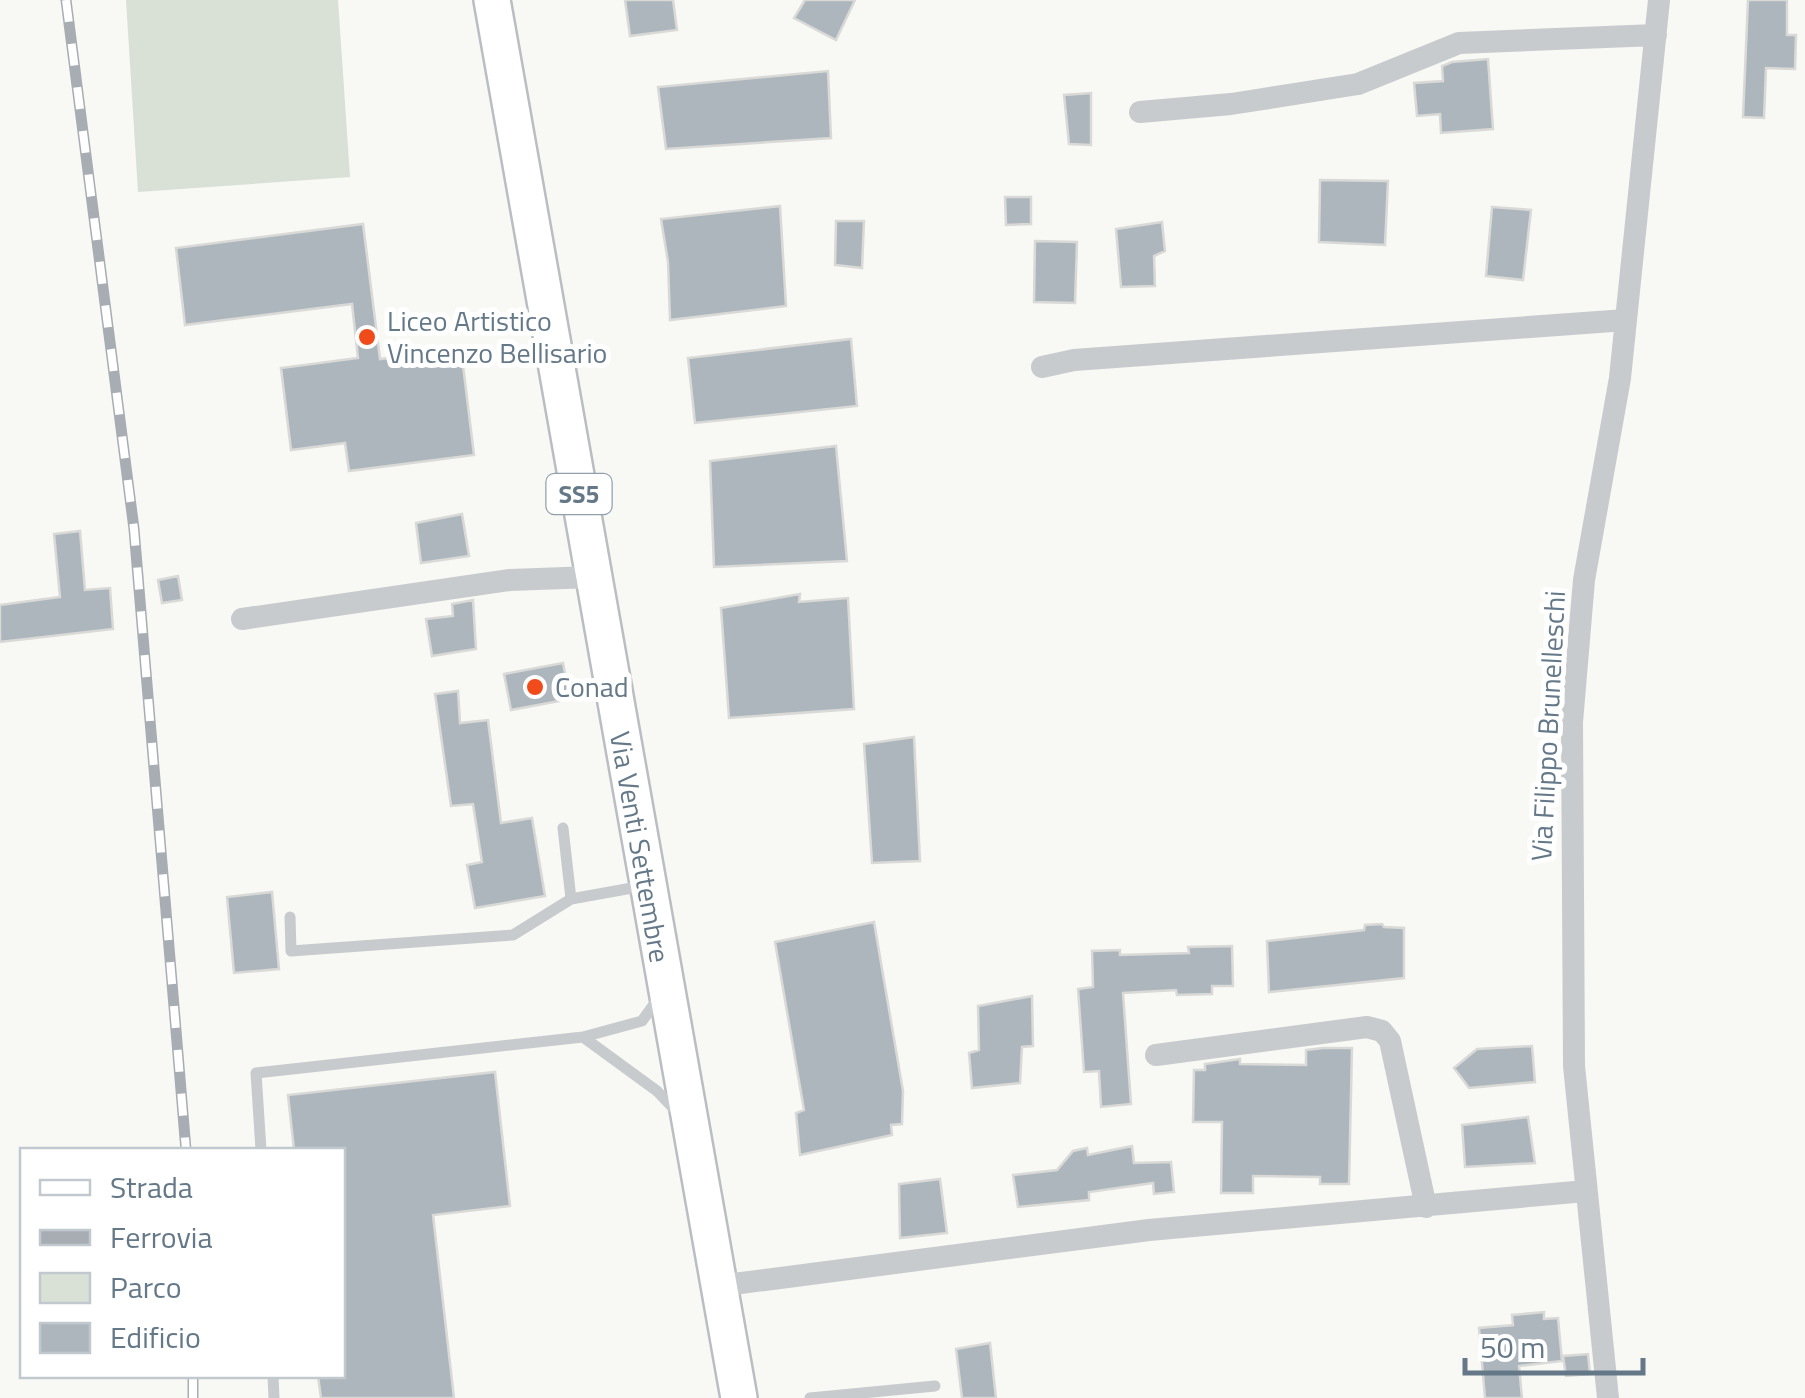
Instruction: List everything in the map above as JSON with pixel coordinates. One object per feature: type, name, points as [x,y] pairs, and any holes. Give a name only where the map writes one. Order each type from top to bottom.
[{"type":"main road","name":"Via Venti Settembre","points":[[492,0],[739,1398]]},
{"type":"street","name":"Via Filippo Brunelleschi","points":[[1608,1398],[1572,1036],[1570,801],[1582,596],[1616,406],[1659,0]]},
{"type":"street","points":[[1140,112],[1230,104],[1358,84],[1459,43],[1656,35]]},
{"type":"street","points":[[1042,367],[1074,360],[1626,320]]},
{"type":"street","points":[[242,619],[510,580],[593,577]]},
{"type":"street","points":[[1156,1054],[1366,1028],[1382,1032],[1390,1040],[1426,1207]]},
{"type":"street","points":[[718,1286],[1149,1230],[1586,1190]]},
{"type":"lane","points":[[563,828],[571,899]]},
{"type":"lane","points":[[290,916],[292,951],[513,935],[571,899],[647,886]]},
{"type":"lane","points":[[261,1148],[256,1074],[582,1037],[642,1021],[666,988]]},
{"type":"lane","points":[[582,1037],[657,1092],[689,1124]]},
{"type":"lane","points":[[810,1398],[935,1386]]},
{"type":"green space","points":[[126,0],[338,0],[350,177],[138,192]]},
{"type":"building","points":[[625,0],[673,0],[677,30],[630,36]]},
{"type":"building","points":[[805,0],[855,0],[836,40],[794,18]]},
{"type":"building","points":[[1748,0],[1787,0],[1787,35],[1796,35],[1795,69],[1766,68],[1764,118],[1743,117]]},
{"type":"building","points":[[1488,59],[1493,129],[1441,133],[1440,114],[1417,116],[1414,83],[1443,81],[1442,66],[1452,62]]},
{"type":"building","points":[[828,71],[831,138],[666,149],[658,87]]},
{"type":"building","points":[[1091,93],[1091,145],[1069,144],[1064,95]]},
{"type":"building","points":[[1320,180],[1388,181],[1385,245],[1319,242]]},
{"type":"building","points":[[1005,197],[1031,197],[1031,224],[1006,225]]},
{"type":"building","points":[[780,206],[786,306],[670,320],[668,262],[661,219]]},
{"type":"building","points":[[1492,207],[1531,210],[1523,280],[1486,276]]},
{"type":"building","points":[[836,221],[864,221],[862,268],[835,265]]},
{"type":"building","points":[[1162,222],[1165,251],[1154,256],[1155,286],[1121,287],[1116,229]]},
{"type":"building","name":"Liceo Artistico Vincenzo Bellisario","points":[[363,224],[380,359],[461,349],[474,455],[349,471],[345,443],[291,450],[281,368],[358,358],[352,304],[185,325],[176,248]]},
{"type":"building","points":[[1035,241],[1077,242],[1075,303],[1034,302]]},
{"type":"building","points":[[851,339],[857,406],[695,423],[688,358]]},
{"type":"building","points":[[836,446],[847,561],[714,567],[710,461]]},
{"type":"building","points":[[462,514],[469,556],[421,563],[416,523]]},
{"type":"building","points":[[80,531],[85,590],[110,588],[113,629],[0,642],[0,605],[60,597],[54,534]]},
{"type":"building","points":[[178,576],[182,600],[162,603],[158,580]]},
{"type":"building","points":[[800,594],[799,602],[848,598],[854,709],[729,718],[721,608]]},
{"type":"building","points":[[473,600],[476,649],[432,656],[426,619],[453,616],[452,604]]},
{"type":"building","points":[[563,663],[570,699],[511,710],[504,674]]},
{"type":"building","points":[[458,691],[460,723],[488,720],[501,823],[532,818],[545,896],[475,908],[467,865],[482,862],[473,804],[451,806],[435,694]]},
{"type":"building","points":[[914,737],[920,861],[872,863],[864,744]]},
{"type":"building","points":[[272,892],[279,969],[234,973],[227,897]]},
{"type":"building","points":[[874,922],[903,1091],[902,1124],[891,1125],[892,1135],[800,1155],[796,1113],[804,1110],[775,942]]},
{"type":"building","points":[[1365,925],[1404,928],[1404,978],[1269,992],[1267,941],[1364,930]]},
{"type":"building","points":[[1232,946],[1233,986],[1212,986],[1212,994],[1177,995],[1176,990],[1123,993],[1131,1104],[1101,1107],[1099,1071],[1084,1072],[1078,989],[1093,987],[1092,951],[1120,950],[1120,955],[1189,953],[1188,947]]},
{"type":"building","points":[[1032,996],[1033,1046],[1022,1047],[1020,1083],[972,1088],[969,1053],[979,1050],[978,1006]]},
{"type":"building","points":[[1532,1046],[1535,1082],[1469,1088],[1454,1068],[1477,1049]]},
{"type":"building","points":[[1352,1048],[1349,1184],[1320,1184],[1320,1177],[1253,1176],[1253,1193],[1221,1193],[1222,1122],[1193,1122],[1194,1070],[1205,1070],[1205,1064],[1240,1059],[1240,1064],[1306,1065],[1306,1050]]},
{"type":"building","points":[[495,1072],[510,1206],[433,1215],[454,1398],[321,1398],[318,1378],[345,1378],[345,1148],[294,1148],[288,1095]]},
{"type":"building","points":[[1528,1117],[1535,1163],[1465,1167],[1462,1125]]},
{"type":"building","points":[[1132,1146],[1134,1163],[1171,1162],[1174,1192],[1154,1194],[1153,1183],[1089,1192],[1089,1200],[1018,1207],[1013,1175],[1057,1170],[1073,1151],[1087,1148],[1088,1155]]},
{"type":"building","points":[[940,1179],[947,1233],[900,1238],[899,1184]]},
{"type":"building","points":[[1544,1312],[1544,1319],[1558,1318],[1562,1361],[1519,1366],[1522,1398],[1485,1398],[1479,1328],[1513,1325],[1512,1315]]},
{"type":"building","points":[[990,1343],[996,1398],[962,1398],[956,1349]]},
{"type":"building","points":[[1588,1354],[1590,1374],[1566,1376],[1563,1356]]},
{"type":"railway","points":[[66,0],[134,529],[186,1148]]},
{"type":"railway","points":[[193,1378],[193,1398]]},
{"type":"place","name":"Liceo Artistico Vincenzo Bellisario","points":[[367,337]]},
{"type":"place","name":"Conad","points":[[535,687]]}]
